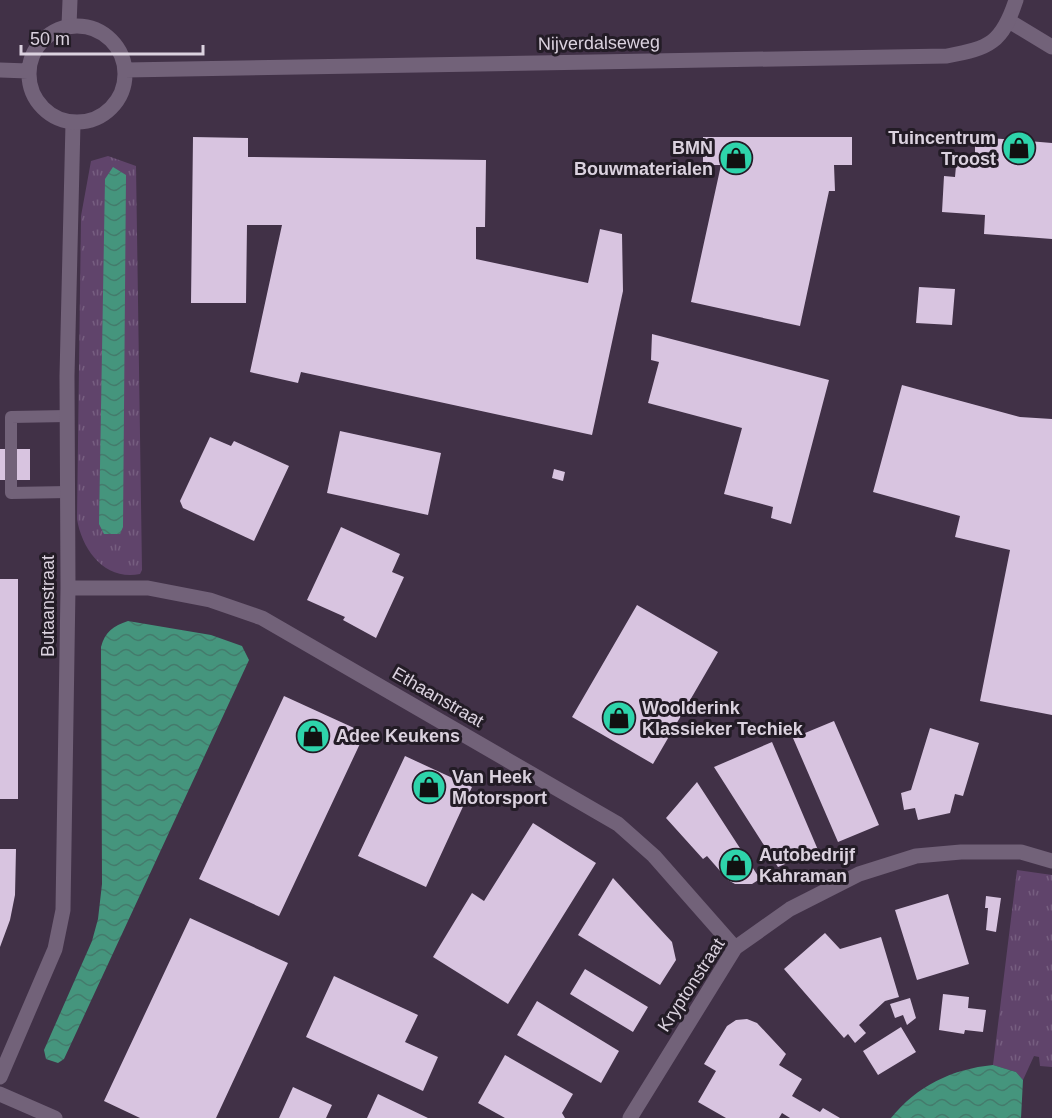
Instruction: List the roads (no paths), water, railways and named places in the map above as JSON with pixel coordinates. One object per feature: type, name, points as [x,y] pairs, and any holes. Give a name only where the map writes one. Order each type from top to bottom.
[{"type":"street","points":[[69,26],[70,0]]},
{"type":"street","points":[[1016,0],[1009,21],[1052,47]]},
{"type":"street","name":"Nijverdalseweg","points":[[125,70],[947,56],[980,50],[998,39],[1009,21]]},
{"type":"street","points":[[69,26],[97,30],[110,38],[118,49],[125,70],[122,91],[110,110],[94,120],[72,123],[58,119],[36,102],[30,87],[28,71],[32,55],[41,42],[59,29],[69,26]]},
{"type":"street","points":[[0,70],[28,71]]},
{"type":"street","name":"Butaanstraat","points":[[0,1077],[55,949],[63,910],[69,588],[67,416],[72,123]]},
{"type":"street","name":"Ethaanstraat","points":[[69,588],[148,588],[210,600],[262,618],[618,824],[654,856],[735,948]]},
{"type":"street","name":"Kryptonstraat","points":[[630,1118],[735,948],[800,904],[859,874],[916,856],[961,852],[1021,852],[1052,861]]},
{"type":"street","points":[[0,1094],[55,1118]]},
{"type":"lane","points":[[67,416],[11,417],[11,493],[68,492]]},
{"type":"water","points":[[113,167],[126,175],[123,527],[120,534],[104,534],[99,524],[105,179]]},
{"type":"water","points":[[128,621],[211,635],[242,646],[249,660],[64,1059],[58,1063],[46,1059],[44,1050],[92,941],[98,919],[102,884],[101,647],[110,630]]},
{"type":"water","points":[[993,1065],[1016,1072],[1023,1080],[1021,1118],[891,1118],[912,1097],[936,1081],[963,1070]]},
{"type":"place","name":"Tuincentrum Troost","points":[[1019,148]]},
{"type":"place","name":"BMN Bouwmaterialen","points":[[736,158]]},
{"type":"place","name":"Woolderink Klassieker Techiek","points":[[619,718]]},
{"type":"place","name":"Adee Keukens","points":[[313,736]]},
{"type":"place","name":"Van Heek Motorsport","points":[[429,787]]},
{"type":"place","name":"Autobedrijf Kahraman","points":[[736,865]]}]
